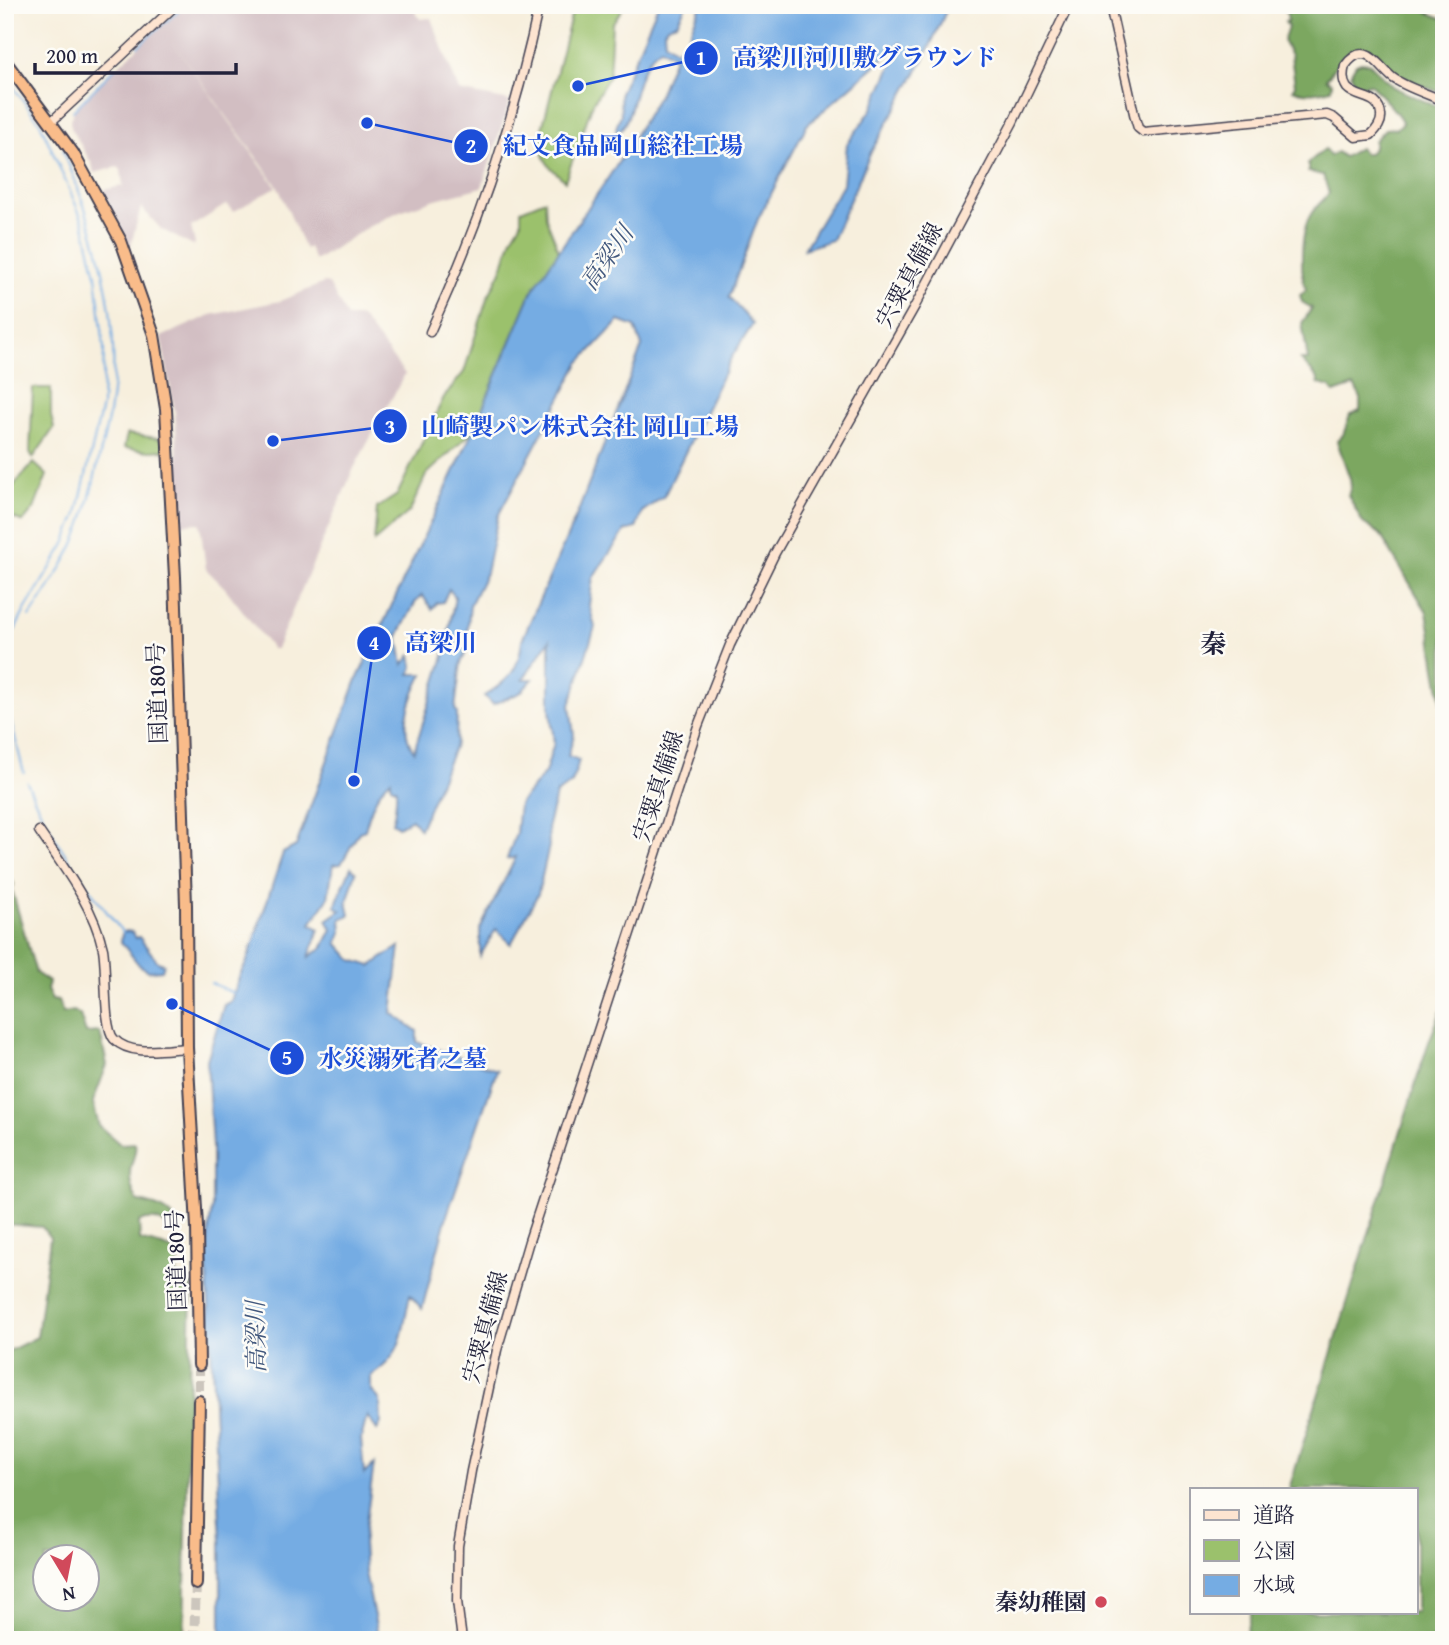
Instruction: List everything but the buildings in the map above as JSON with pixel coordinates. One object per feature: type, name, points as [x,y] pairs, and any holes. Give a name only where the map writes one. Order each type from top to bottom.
[{"type":"highway","name":"国道180号","points":[[5,61],[51,121],[102,202],[131,266],[154,335],[166,409],[172,501],[186,893],[187,1048],[197,1227],[199,1365]]},
{"type":"highway","points":[[196,1584],[200,1405]]},
{"type":"main road","points":[[51,121],[176,5]]},
{"type":"main road","points":[[430,332],[459,268],[488,190],[515,100],[539,5]]},
{"type":"main road","name":"宍粟真備線","points":[[462,1640],[457,1601],[458,1546],[468,1482],[497,1350],[525,1254],[698,726],[730,645],[769,564],[915,306],[1013,122],[1069,5]]},
{"type":"main road","points":[[1112,15],[1135,118],[1138,128],[1143,132],[1327,116],[1334,118],[1356,136],[1371,135],[1380,122],[1379,107],[1376,102],[1347,88],[1343,76],[1349,60],[1360,55],[1373,57],[1393,78],[1444,101]]},
{"type":"main road","points":[[40,831],[78,890],[99,933],[106,967],[107,1021],[115,1041],[128,1047],[146,1050],[187,1048]]},
{"type":"shaded area","points":[[186,5],[411,5],[420,19],[431,18],[459,91],[510,101],[482,187],[400,211],[368,227],[315,261],[309,247],[305,249],[278,187],[169,37],[276,187],[233,212],[227,204],[191,227],[195,244],[193,246],[161,229],[141,207],[130,248],[103,190],[123,186],[121,170],[118,167],[94,173],[70,122],[74,111],[123,61]]},
{"type":"shaded area","points":[[324,283],[329,284],[347,317],[361,317],[405,374],[354,468],[276,649],[272,649],[225,588],[206,569],[200,523],[179,524],[175,412],[161,337],[211,315],[280,301]]},
{"type":"green space","points":[[574,5],[625,5],[612,24],[609,76],[593,103],[565,181],[544,159],[541,139]]},
{"type":"green space","points":[[1285,5],[1421,5],[1424,11],[1444,19],[1444,94],[1402,77],[1372,51],[1360,48],[1344,55],[1326,79],[1332,83],[1331,89],[1308,92],[1293,89],[1295,85],[1291,55],[1283,41],[1288,27],[1285,22],[1288,21]]},
{"type":"green space","points":[[1369,63],[1393,87],[1444,110],[1444,717],[1427,612],[1380,534],[1363,523],[1348,495],[1350,479],[1337,441],[1343,435],[1350,415],[1360,411],[1360,396],[1354,386],[1334,393],[1330,387],[1319,384],[1317,377],[1301,360],[1308,360],[1302,323],[1312,308],[1302,302],[1300,295],[1306,290],[1302,263],[1303,241],[1307,221],[1329,193],[1323,175],[1308,172],[1308,163],[1325,149],[1330,156],[1337,152],[1344,157],[1359,148],[1364,153],[1369,153],[1374,148],[1374,141],[1385,129],[1397,128],[1403,123],[1371,84],[1354,84],[1351,73],[1356,64]]},
{"type":"green space","points":[[545,200],[546,218],[559,251],[532,291],[473,431],[426,475],[410,511],[374,542],[377,508],[397,495],[444,397],[464,372],[487,299],[521,223],[521,210]]},
{"type":"green space","points":[[33,388],[51,388],[54,428],[33,458],[30,452]]},
{"type":"green space","points":[[127,434],[164,439],[165,450],[124,448]]},
{"type":"green space","points":[[34,463],[47,475],[34,509],[23,522],[5,514],[5,495]]},
{"type":"green space","points":[[5,868],[14,884],[12,890],[36,973],[49,982],[47,990],[52,1000],[58,1001],[63,1013],[74,1011],[80,1015],[86,1033],[100,1032],[107,1065],[93,1102],[99,1126],[120,1144],[135,1143],[130,1176],[137,1201],[165,1211],[177,1224],[172,1230],[157,1220],[139,1222],[140,1240],[164,1246],[175,1252],[178,1264],[175,1274],[191,1284],[184,1640],[5,1640],[5,1353],[37,1337],[50,1238],[42,1227],[5,1224]]},
{"type":"green space","points":[[1444,1003],[1444,1640],[1244,1640],[1250,1614],[1418,1614],[1418,1488],[1289,1488],[1427,1047]]},
{"type":"water","name":"高梁川","points":[[658,5],[686,5],[677,23],[667,26],[664,31],[665,42],[676,50],[686,42],[701,5],[949,5],[924,59],[871,152],[832,240],[804,249],[843,184],[847,144],[872,109],[902,42],[807,125],[758,219],[729,297],[753,324],[731,358],[664,496],[642,512],[636,528],[625,531],[593,577],[589,605],[595,627],[570,705],[574,735],[568,756],[579,760],[572,783],[556,794],[548,825],[549,846],[538,894],[511,944],[496,929],[480,956],[480,929],[516,857],[507,859],[516,833],[519,804],[545,773],[554,743],[550,709],[550,640],[523,679],[533,679],[520,693],[493,704],[484,696],[511,674],[518,660],[522,640],[578,512],[642,346],[635,327],[619,321],[579,363],[498,516],[486,573],[470,605],[465,655],[461,662],[455,709],[456,743],[420,829],[412,819],[398,827],[392,822],[396,788],[391,786],[391,779],[371,809],[365,830],[359,832],[341,864],[333,865],[328,898],[311,924],[319,929],[309,957],[323,947],[332,929],[327,920],[341,910],[335,906],[351,867],[356,872],[347,902],[350,915],[341,919],[342,932],[337,943],[352,960],[371,966],[400,946],[392,1013],[417,1031],[417,1042],[497,1070],[447,1215],[422,1309],[410,1295],[396,1350],[382,1368],[371,1376],[371,1390],[380,1400],[381,1423],[377,1430],[367,1416],[361,1439],[364,1474],[374,1464],[363,1544],[365,1573],[379,1640],[221,1640],[221,1542],[206,1249],[212,1208],[207,1060],[224,1005],[231,1001],[246,964],[283,853],[296,846],[356,682],[473,431],[532,291],[618,163],[659,95],[674,57],[661,48],[651,56],[639,79],[628,116],[617,133],[621,114],[620,93]],"holes":[[[449,589],[455,597],[444,656],[414,751],[409,743],[406,723],[411,702],[423,674],[410,674],[413,666],[411,655],[403,665],[398,636],[416,601],[422,595],[432,609],[437,603],[443,602]]]},
{"type":"water","points":[[126,931],[132,932],[136,938],[139,937],[158,962],[164,964],[162,970],[149,971],[140,966],[121,942],[122,934]]},
{"type":"waterway","points":[[138,46],[185,5]]},
{"type":"waterway","points":[[73,111],[116,67]]},
{"type":"waterway","points":[[5,76],[40,123],[83,221],[96,275],[104,349],[102,406],[77,514],[65,544],[11,638],[8,690],[10,718],[24,773]]},
{"type":"waterway","points":[[30,617],[64,563],[81,526],[105,434],[112,389],[113,348],[107,290],[93,233],[63,150]]},
{"type":"waterway","points":[[27,782],[58,842],[124,934]]},
{"type":"waterway","points":[[211,983],[233,993]]},
{"type":"tunnel","points":[[199,1365],[199,1401]]},
{"type":"tunnel","points":[[194,1640],[196,1584]]},
{"type":"place","name":"高梁川河川敷グラウンド","points":[[578,86]]},
{"type":"place","name":"紀文食品岡山総社工場","points":[[367,123]]},
{"type":"place","name":"山崎製パン株式会社 岡山工場","points":[[273,441]]},
{"type":"place","name":"高梁川","points":[[354,781]]},
{"type":"place","name":"水災溺死者之墓","points":[[172,1004]]},
{"type":"place","name":"秦幼稚園","points":[[1101,1602]]},
{"type":"district","name":"秦","points":[[1213,644]]}]
